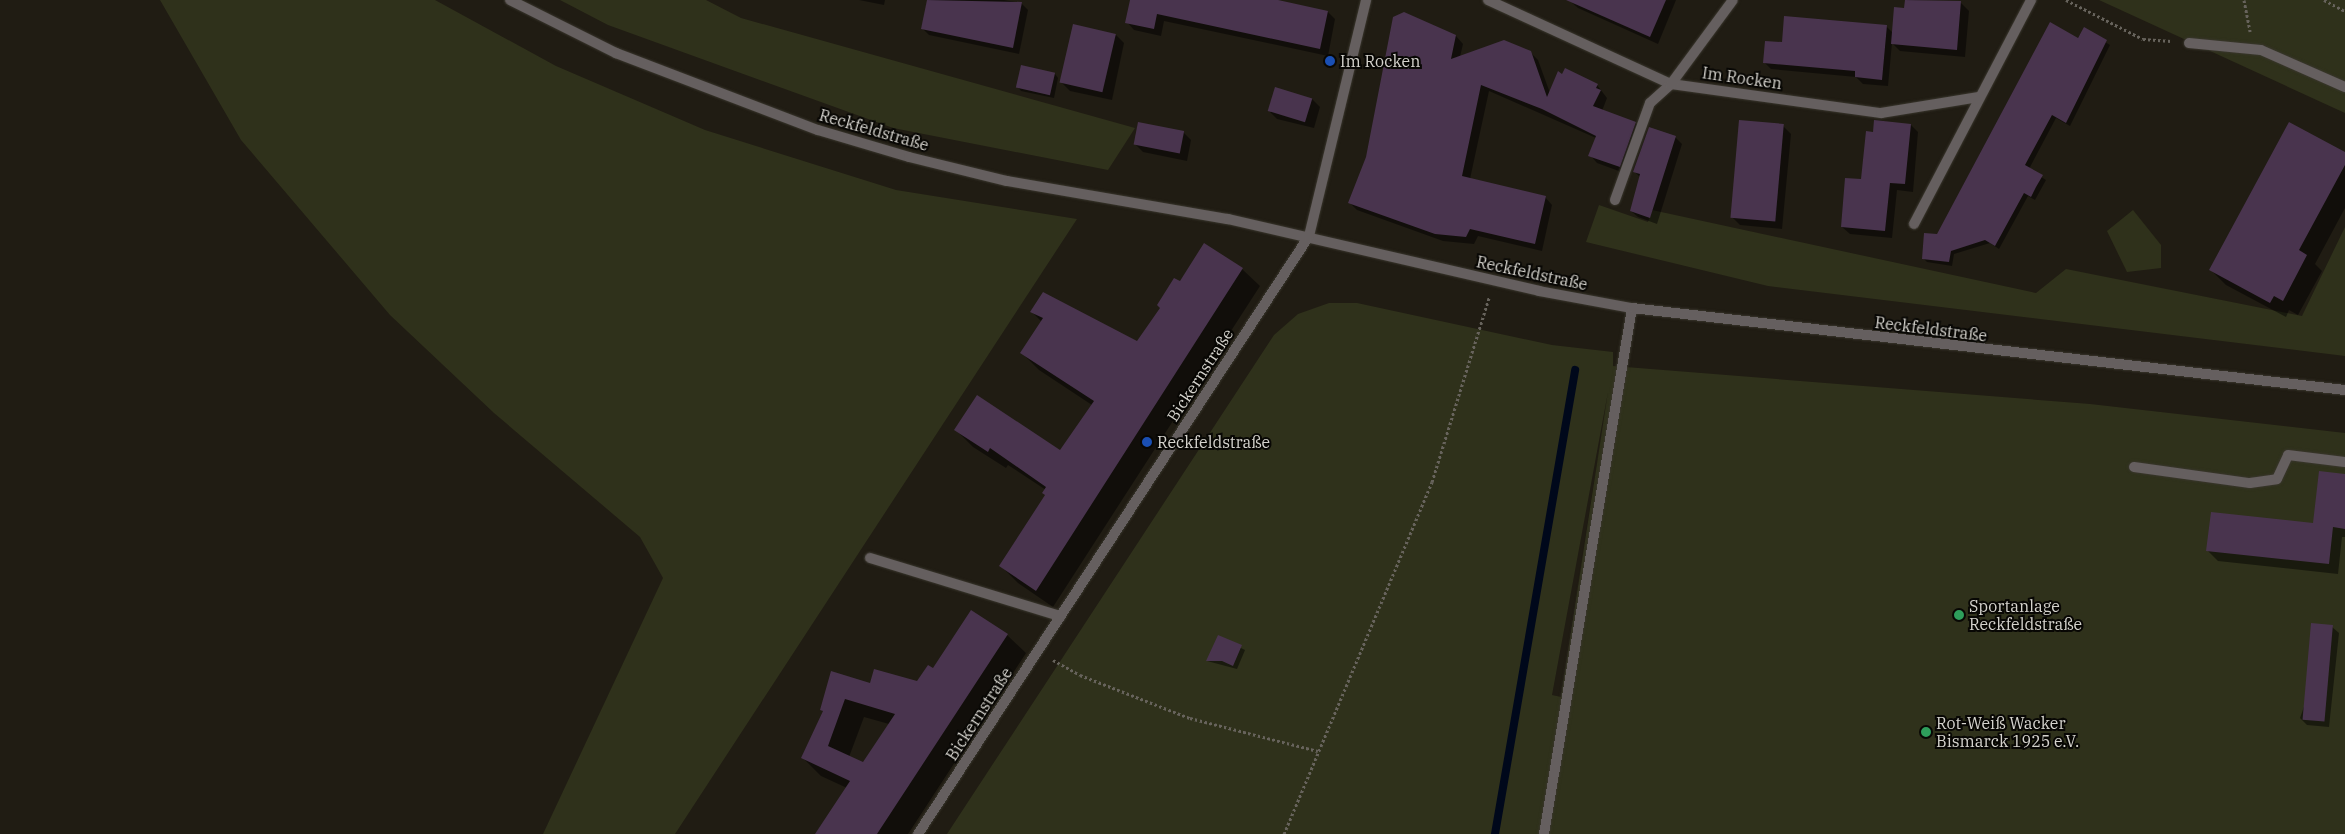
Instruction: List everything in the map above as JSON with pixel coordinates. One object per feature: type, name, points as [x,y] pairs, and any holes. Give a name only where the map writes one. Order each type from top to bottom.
[{"type":"street","name":"Reckfeldstraße","points":[[510,0],[616,53],[818,130],[908,157],[1007,181],[1309,236],[1494,281],[1632,308],[2345,390]]},
{"type":"street","name":"Bickernstraße","points":[[918,834],[1309,236],[1366,0]]},
{"type":"street","name":"Im Rocken","points":[[1488,0],[1671,84],[1881,113],[1979,97]]},
{"type":"street","points":[[1615,200],[1650,103],[1671,84],[1734,0]]},
{"type":"street","points":[[1914,224],[2031,0]]},
{"type":"street","points":[[2189,43],[2261,50],[2345,87]]},
{"type":"street","points":[[1544,834],[1632,308]]},
{"type":"street","points":[[2134,467],[2250,483],[2277,479],[2288,455],[2345,462]]},
{"type":"street","points":[[870,558],[1060,616]]},
{"type":"path","points":[[2066,0],[2143,39],[2189,43]]},
{"type":"path","points":[[2244,0],[2253,49]]},
{"type":"path","points":[[2324,0],[2345,11]]},
{"type":"path","points":[[1284,834],[1432,482],[1494,281]]},
{"type":"path","points":[[1038,651],[1080,675],[1190,718],[1318,751]]},
{"type":"green space","points":[[160,0],[435,0],[556,66],[705,130],[896,190],[1077,219],[675,834],[543,834],[663,578],[640,537],[494,413],[390,315],[241,140]]},
{"type":"green space","points":[[560,0],[706,0],[741,18],[1135,128],[1108,170],[893,128],[608,25]]},
{"type":"green space","points":[[2099,0],[2345,0],[2345,113]]},
{"type":"green space","points":[[1599,205],[1648,222],[1652,210],[2036,293],[2066,269],[2302,316],[2345,227],[2345,356],[1768,286],[1586,242]]},
{"type":"green space","points":[[2133,210],[2161,245],[2161,268],[2127,272],[2107,231]]},
{"type":"green space","points":[[1329,303],[1357,303],[1552,345],[1613,352],[1613,366],[2090,404],[2345,433],[2345,834],[947,834],[1274,335],[1298,314]],"holes":[[[1608,392],[1561,697],[1552,695]]]},
{"type":"building","points":[[927,0],[1022,2],[1013,48],[921,29]]},
{"type":"building","points":[[1130,0],[1278,0],[1328,11],[1320,49],[1157,14],[1154,29],[1125,23]]},
{"type":"building","points":[[1566,0],[1666,0],[1650,37]]},
{"type":"building","points":[[1905,0],[1961,1],[1957,50],[1891,44],[1894,7],[1904,8]]},
{"type":"building","points":[[1404,12],[1456,35],[1451,59],[1504,40],[1531,51],[1547,97],[1558,71],[1562,74],[1565,68],[1598,84],[1596,88],[1601,90],[1593,106],[1636,122],[1620,167],[1588,156],[1596,136],[1542,109],[1481,85],[1462,176],[1546,196],[1535,244],[1470,229],[1466,237],[1435,234],[1348,203],[1366,157],[1393,17]]},
{"type":"building","points":[[1784,16],[1887,25],[1882,80],[1855,77],[1855,71],[1763,63],[1765,41],[1782,42]]},
{"type":"building","points":[[2050,22],[2078,38],[2084,27],[2107,40],[2066,123],[2052,115],[2025,165],[2043,175],[2031,197],[2024,193],[1995,246],[1985,240],[1951,251],[1949,262],[1922,259],[1924,233],[1937,234]]},
{"type":"building","points":[[1073,24],[1116,34],[1102,92],[1060,82]]},
{"type":"building","points":[[1021,65],[1055,73],[1050,95],[1016,87]]},
{"type":"building","points":[[1275,87],[1312,98],[1305,122],[1268,111]]},
{"type":"building","points":[[1739,120],[1784,124],[1775,222],[1730,218]]},
{"type":"building","points":[[1874,120],[1911,124],[1905,184],[1890,183],[1885,231],[1841,227],[1845,178],[1861,179],[1866,131],[1873,132]]},
{"type":"building","points":[[1138,122],[1184,131],[1180,154],[1134,145]]},
{"type":"building","points":[[2289,122],[2345,152],[2345,165],[2299,250],[2307,255],[2283,301],[2274,296],[2270,303],[2209,270]]},
{"type":"building","points":[[1649,127],[1676,136],[1650,218],[1630,211],[1640,174],[1633,172]]},
{"type":"building","points":[[1204,243],[1243,268],[1036,591],[999,566],[1045,495],[1042,493],[1046,487],[990,448],[988,452],[954,430],[977,395],[1060,450],[1094,401],[1020,353],[1043,318],[1030,312],[1043,292],[1137,341],[1160,308],[1157,305],[1174,278],[1180,281]]},
{"type":"building","points":[[2319,471],[2345,474],[2345,529],[2333,527],[2329,564],[2206,551],[2211,512],[2313,523]]},
{"type":"building","points":[[971,610],[1008,634],[877,834],[815,834],[850,781],[801,758],[823,711],[820,710],[831,671],[870,683],[874,669],[917,681],[928,665],[933,668]],"holes":[[[845,699],[895,714],[863,762],[828,746]]]},
{"type":"building","points":[[2311,623],[2333,625],[2324,722],[2303,720]]},
{"type":"building","points":[[1218,635],[1242,645],[1233,666],[1222,661],[1206,661]]},
{"type":"waterway","points":[[1495,834],[1575,370]]},
{"type":"place","name":"Im Rocken","points":[[1330,61]]},
{"type":"place","name":"Reckfeldstraße","points":[[1147,442]]},
{"type":"place","name":"Sportanlage Reckfeldstraße","points":[[1959,615]]},
{"type":"place","name":"Rot-Weiß Wacker Bismarck 1925 e.V.","points":[[1926,732]]}]
